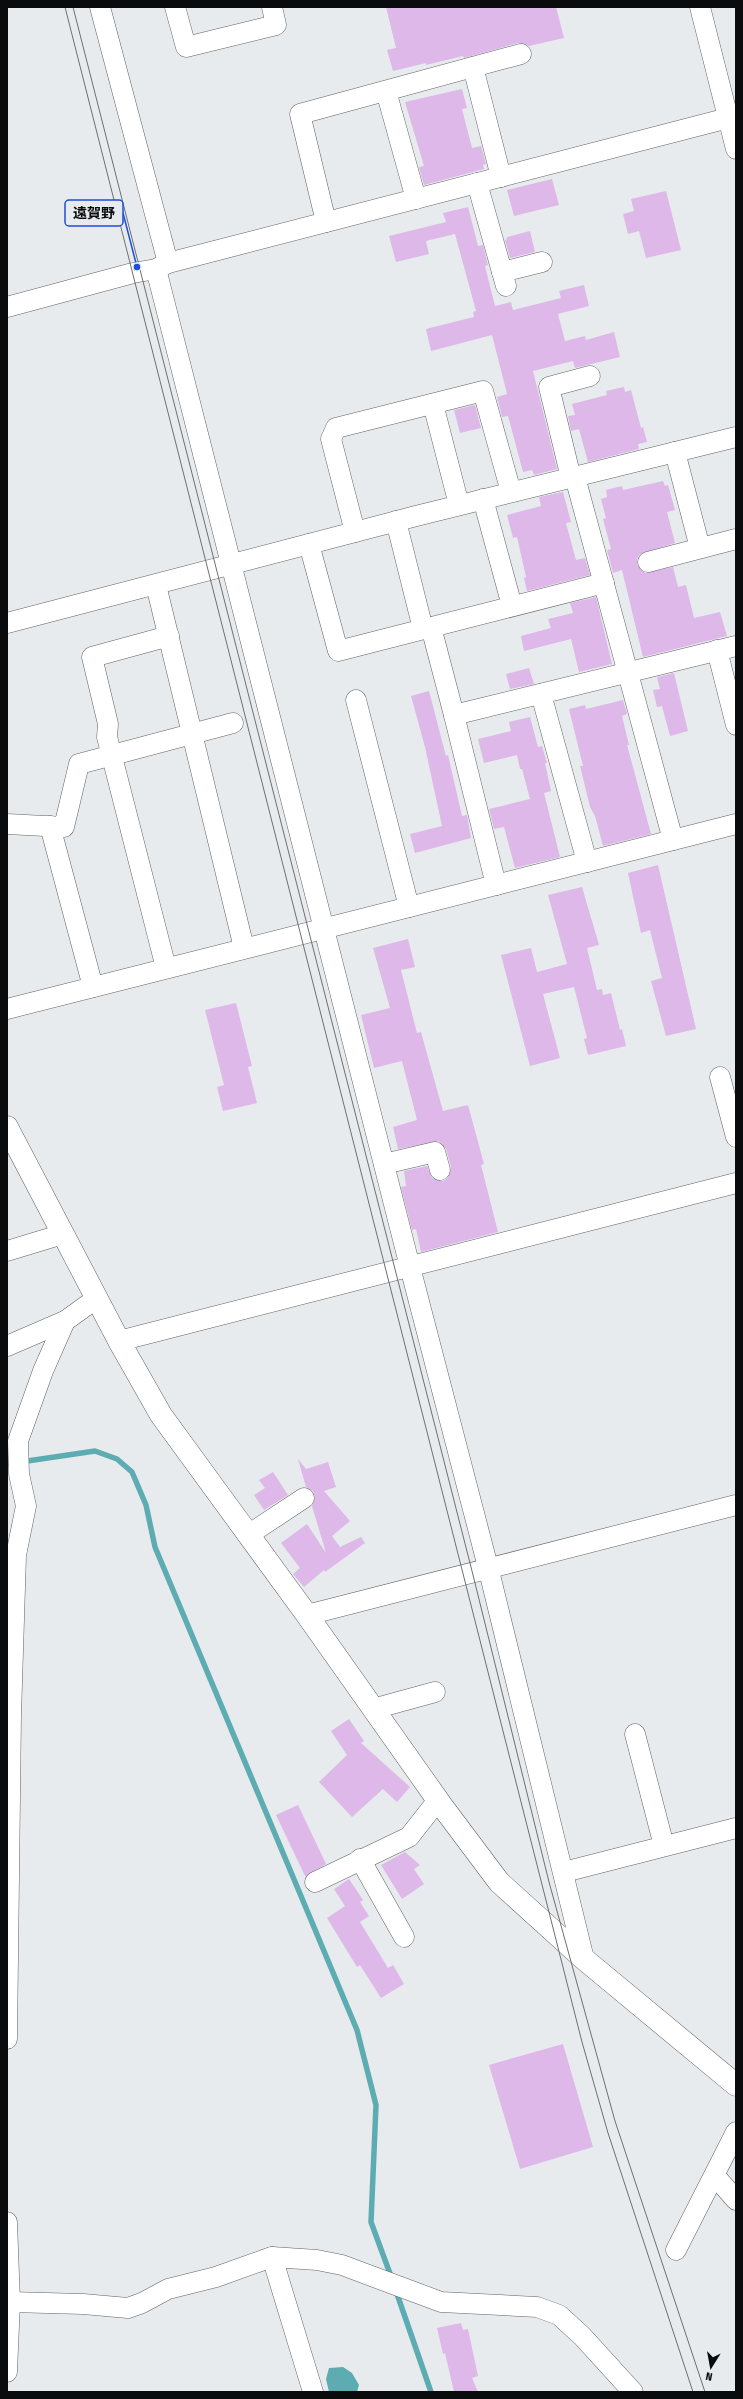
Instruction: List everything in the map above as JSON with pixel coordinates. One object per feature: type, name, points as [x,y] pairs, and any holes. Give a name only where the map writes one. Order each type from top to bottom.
[{"type":"street","points":[[100,7],[162,266],[164,308],[233,564],[410,1267],[488,1567],[564,1872],[584,1959]]},
{"type":"street","points":[[175,7],[186,47],[276,25],[272,7]]},
{"type":"street","points":[[700,7],[732,117],[736,149]]},
{"type":"street","points":[[326,222],[300,114],[521,54]]},
{"type":"street","points":[[473,67],[501,177]]},
{"type":"street","points":[[386,91],[416,199]]},
{"type":"street","points":[[7,307],[326,222],[732,117]]},
{"type":"street","points":[[478,183],[504,279],[542,262]]},
{"type":"street","points":[[590,376],[549,387],[573,477],[604,583],[673,840]]},
{"type":"street","points":[[356,532],[331,439],[336,428],[484,391],[511,492]]},
{"type":"street","points":[[433,404],[459,505]]},
{"type":"street","points":[[7,623],[396,521],[736,437]]},
{"type":"street","points":[[675,452],[700,548]]},
{"type":"street","points":[[483,499],[512,606]]},
{"type":"street","points":[[396,521],[454,715],[496,885]]},
{"type":"street","points":[[648,562],[736,539]]},
{"type":"street","points":[[308,544],[338,651],[604,583]]},
{"type":"street","points":[[156,584],[244,948]]},
{"type":"street","points":[[166,968],[107,737],[108,724],[92,657],[169,636]]},
{"type":"street","points":[[454,715],[736,646]]},
{"type":"street","points":[[717,650],[736,725]]},
{"type":"street","points":[[541,694],[587,862]]},
{"type":"street","points":[[356,700],[409,907]]},
{"type":"street","points":[[7,824],[64,827],[79,764],[233,723]]},
{"type":"street","points":[[7,1009],[736,824]]},
{"type":"street","points":[[50,826],[93,987]]},
{"type":"street","points":[[720,1077],[736,1137]]},
{"type":"street","points":[[7,1127],[119,1341],[161,1415],[307,1615],[438,1800],[499,1882],[584,1959],[736,2085]]},
{"type":"street","points":[[384,1164],[435,1152],[440,1170]]},
{"type":"street","points":[[119,1341],[736,1183]]},
{"type":"street","points":[[7,1251],[63,1234]]},
{"type":"street","points":[[7,1346],[65,1321],[97,1298]]},
{"type":"street","points":[[7,2038],[16,1563],[26,1506],[16,1470],[18,1441],[43,1371],[65,1321]]},
{"type":"street","points":[[248,1535],[304,1498]]},
{"type":"street","points":[[307,1615],[488,1567],[736,1505]]},
{"type":"street","points":[[373,1709],[435,1692]]},
{"type":"street","points":[[634,1734],[664,1846]]},
{"type":"street","points":[[315,1882],[409,1836],[438,1800]]},
{"type":"street","points":[[564,1872],[736,1828]]},
{"type":"street","points":[[360,1859],[404,1937]]},
{"type":"street","points":[[676,2250],[715,2176],[736,2132]]},
{"type":"street","points":[[715,2176],[736,2200]]},
{"type":"street","points":[[7,2222],[10,2302],[7,2372]]},
{"type":"street","points":[[10,2302],[83,2304],[128,2308],[142,2303],[168,2289],[216,2277],[272,2257],[317,2260],[342,2265],[408,2291],[442,2302],[537,2307],[559,2315],[582,2336],[633,2392]]},
{"type":"street","points":[[272,2257],[313,2392]]},
{"type":"water","points":[[343,2367],[352,2373],[359,2385],[357,2392],[329,2392],[326,2379],[329,2368]]},
{"type":"building","points":[[386,7],[556,7],[564,38],[529,46],[518,43],[464,58],[463,56],[393,71],[387,50],[396,48]]},
{"type":"building","points":[[462,89],[467,108],[462,109],[472,148],[481,146],[486,164],[483,165],[484,169],[424,185],[419,167],[424,166],[405,102]]},
{"type":"building","points":[[552,179],[559,205],[514,216],[507,190]]},
{"type":"building","points":[[666,191],[681,250],[646,258],[639,231],[628,234],[623,214],[634,211],[631,199]]},
{"type":"building","points":[[468,207],[478,246],[483,245],[488,265],[485,266],[495,306],[511,302],[513,310],[561,298],[559,291],[584,285],[589,306],[558,314],[565,341],[585,336],[586,340],[614,332],[620,357],[575,368],[573,361],[533,371],[557,469],[534,475],[532,470],[523,472],[508,416],[502,417],[497,397],[507,394],[492,335],[431,351],[426,329],[474,317],[473,312],[476,311],[455,234],[426,241],[429,254],[396,262],[389,236],[446,222],[443,213]]},
{"type":"building","points":[[530,231],[535,252],[510,258],[505,240],[507,237]]},
{"type":"building","points":[[624,387],[625,392],[631,390],[641,428],[643,427],[647,442],[638,444],[639,449],[588,462],[579,429],[571,431],[568,416],[575,415],[572,404],[607,395],[606,391]]},
{"type":"building","points":[[475,405],[481,428],[460,433],[454,410]]},
{"type":"building","points":[[663,481],[665,486],[668,485],[675,510],[667,512],[675,543],[640,554],[637,559],[637,565],[645,573],[673,567],[678,587],[686,585],[694,618],[720,612],[727,636],[643,657],[622,570],[613,573],[607,550],[611,549],[603,519],[606,518],[601,499],[607,497],[606,490],[622,486],[623,490]]},
{"type":"building","points":[[563,492],[571,522],[566,523],[576,560],[585,558],[590,575],[527,591],[524,578],[526,577],[517,537],[513,538],[507,515],[541,506],[539,497]]},
{"type":"building","points":[[596,597],[612,664],[579,672],[571,639],[524,651],[521,636],[551,628],[548,619],[573,613],[570,603]]},
{"type":"building","points":[[529,668],[534,684],[510,689],[506,674]]},
{"type":"building","points":[[674,673],[688,731],[670,736],[662,706],[657,707],[653,690],[660,689],[657,677]]},
{"type":"building","points":[[429,691],[446,756],[448,755],[462,816],[467,815],[471,838],[415,853],[410,834],[442,826],[425,747],[411,696]]},
{"type":"building","points":[[623,700],[627,714],[622,716],[629,745],[627,745],[651,834],[603,846],[595,816],[590,807],[580,766],[583,766],[569,709],[585,705],[586,709]]},
{"type":"building","points":[[530,717],[538,747],[542,746],[547,763],[545,763],[551,791],[544,793],[560,857],[515,868],[504,827],[494,829],[489,809],[530,799],[522,769],[520,769],[517,755],[484,763],[478,739],[511,731],[509,722]]},
{"type":"building","points":[[658,865],[696,1029],[666,1036],[651,981],[662,978],[650,930],[641,933],[628,873]]},
{"type":"building","points":[[582,887],[599,945],[587,948],[597,990],[602,989],[603,995],[611,993],[620,1030],[622,1029],[626,1046],[588,1055],[584,1039],[587,1038],[574,987],[543,994],[560,1058],[530,1066],[501,955],[531,948],[537,972],[567,964],[548,895]]},
{"type":"building","points":[[408,939],[415,967],[401,970],[417,1033],[421,1032],[443,1111],[468,1105],[484,1164],[481,1165],[498,1232],[421,1252],[416,1229],[412,1230],[401,1187],[406,1186],[404,1171],[427,1166],[432,1178],[443,1181],[448,1178],[451,1167],[446,1149],[439,1141],[398,1149],[393,1127],[417,1120],[402,1061],[374,1068],[361,1015],[390,1008],[373,948]]},
{"type":"building","points":[[236,1003],[252,1066],[248,1067],[257,1103],[223,1111],[217,1087],[224,1085],[205,1010]]},
{"type":"building","points":[[298,1459],[306,1469],[328,1462],[336,1487],[324,1491],[350,1521],[332,1536],[340,1547],[361,1537],[365,1543],[325,1572],[324,1570],[304,1587],[293,1574],[300,1568],[281,1543],[307,1524],[326,1553],[312,1506],[315,1497],[313,1491],[306,1487]]},
{"type":"building","points":[[273,1472],[288,1495],[264,1510],[254,1495],[265,1488],[259,1480]]},
{"type":"building","points":[[349,1719],[364,1741],[361,1743],[410,1787],[397,1802],[383,1789],[352,1817],[319,1782],[347,1755],[331,1731]]},
{"type":"building","points":[[298,1805],[326,1864],[305,1876],[276,1815]]},
{"type":"building","points":[[405,1852],[420,1865],[414,1869],[424,1884],[402,1899],[381,1865]]},
{"type":"building","points":[[349,1879],[363,1900],[360,1902],[369,1916],[360,1922],[388,1968],[393,1965],[404,1984],[381,1998],[360,1965],[357,1967],[327,1918],[345,1906],[334,1889]]},
{"type":"building","points":[[563,2044],[593,2147],[520,2169],[489,2065]]},
{"type":"building","points":[[461,2323],[463,2330],[468,2329],[478,2376],[472,2378],[478,2392],[454,2392],[445,2353],[443,2354],[437,2328]]},
{"type":"waterway","points":[[7,1464],[95,1451],[117,1459],[132,1472],[146,1505],[155,1547],[357,2030],[376,2105],[371,2222],[392,2279]]},
{"type":"waterway","points":[[396,2291],[431,2392]]},
{"type":"tram line","points":[[65,7],[582,2042],[608,2133],[693,2392]]},
{"type":"tram line","points":[[73,7],[472,1571],[549,1882],[615,2121],[705,2392]]},
{"type":"place","name":"遠賀野","points":[[137,267]]}]
